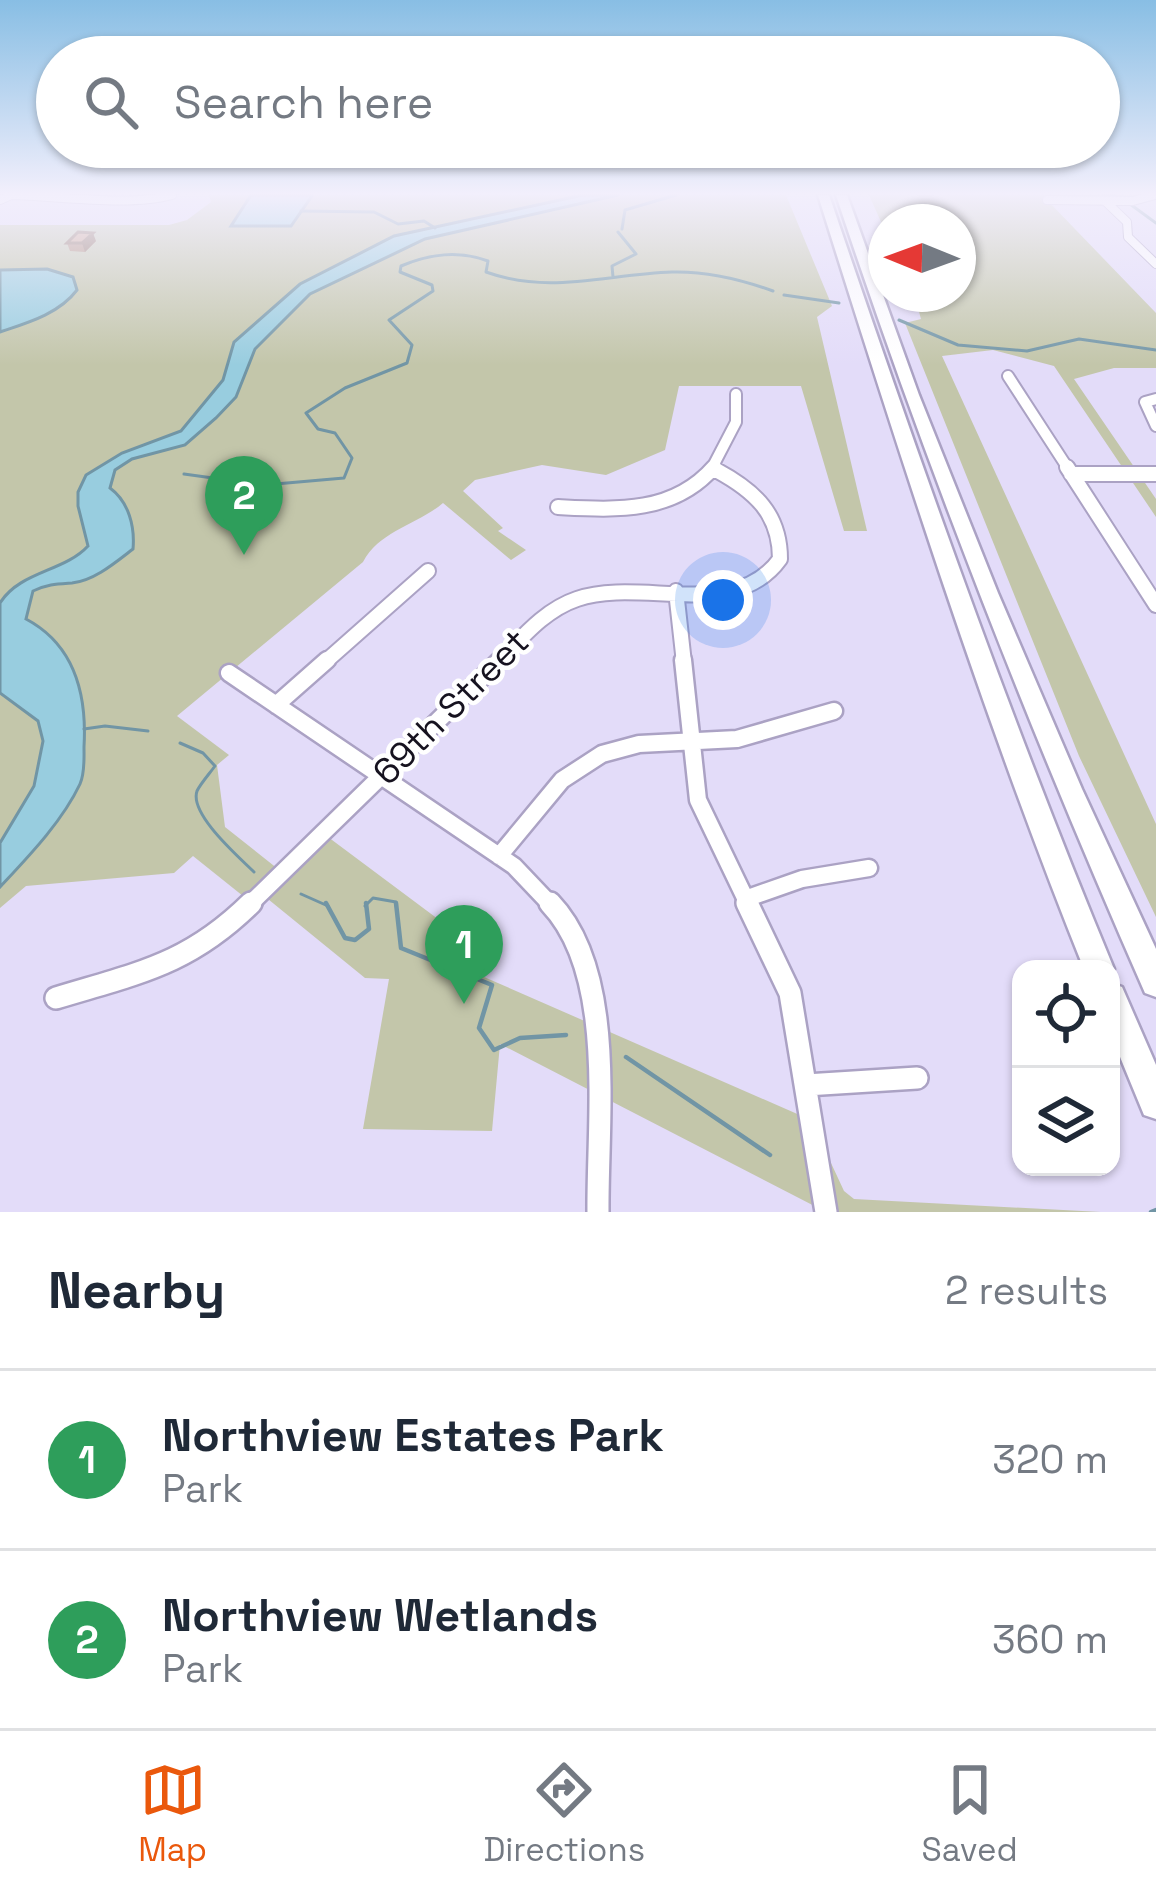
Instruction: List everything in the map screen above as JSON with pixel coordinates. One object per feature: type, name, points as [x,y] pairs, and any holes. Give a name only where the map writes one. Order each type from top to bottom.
[{"type":"highway","points":[[834,252],[860,305]]},
{"type":"highway","points":[[842,252],[970,638],[1024,788],[1095,960]]},
{"type":"highway","points":[[860,252],[1058,763],[1156,982]]},
{"type":"highway","points":[[864,252],[866,269]]},
{"type":"highway","points":[[1120,1019],[1156,1103]]},
{"type":"street","points":[[1008,376],[1156,605]]},
{"type":"street","points":[[558,507],[613,509],[658,504],[696,489],[716,470],[741,408],[736,394]]},
{"type":"street","points":[[1150,401],[1156,426]]},
{"type":"street","name":"69th Street","points":[[56,998],[169,964],[214,939],[550,611],[606,592],[745,589],[770,574],[780,555],[780,533],[749,490],[716,470]]},
{"type":"street","points":[[1071,473],[1156,474]]},
{"type":"street","points":[[276,705],[428,571]]},
{"type":"street","points":[[676,591],[698,800],[790,993],[826,1212]]},
{"type":"street","points":[[229,673],[500,856],[559,913],[591,986],[598,1048],[598,1212]]},
{"type":"street","points":[[500,856],[562,780],[586,762],[639,744],[737,740],[834,710]]},
{"type":"street","points":[[746,899],[813,876],[869,868]]},
{"type":"street","points":[[806,1085],[917,1078]]},
{"type":"green space","points":[[0,252],[809,252],[832,306],[817,317],[867,531],[844,531],[801,386],[679,386],[665,450],[606,475],[542,465],[475,480],[463,491],[503,528],[498,531],[526,550],[511,560],[443,503],[379,543],[363,562],[177,716],[229,755],[217,765],[225,827],[283,873],[324,834],[454,931],[484,977],[811,1120],[844,1191],[854,1199],[1101,1212],[826,1212],[500,1044],[492,1131],[363,1129],[389,979],[365,978],[263,895],[253,904],[193,856],[174,873],[26,886],[0,908]]},
{"type":"green space","points":[[976,252],[1097,252],[1156,313],[1156,368],[1114,368],[1074,379],[1156,499],[1156,517],[1054,366],[993,350],[942,356],[1156,824],[1156,917],[1079,756],[905,323],[921,319],[919,312],[976,312]]},
{"type":"water","points":[[364,252],[399,252],[310,294],[255,349],[236,397],[185,445],[132,459],[115,470],[110,488],[129,516],[133,549],[88,579],[33,591],[26,619],[67,657],[80,691],[84,766],[73,798],[0,887],[0,843],[34,786],[43,741],[38,721],[0,693],[0,603],[19,584],[88,546],[78,506],[86,475],[122,453],[181,431],[223,380],[234,342],[300,284]]},
{"type":"water","points":[[47,269],[73,277],[77,290],[52,311],[0,332],[0,270]]},
{"type":"waterway","points":[[613,277],[612,266],[634,252]]},
{"type":"waterway","points":[[184,474],[264,485],[344,478],[352,458],[335,433],[318,429],[306,413],[345,388],[407,363],[412,345],[389,320],[433,291],[432,285],[400,272],[401,266],[412,262],[466,255],[488,261],[486,272],[556,283],[698,273],[773,291]]},
{"type":"waterway","points":[[784,295],[839,303]]},
{"type":"waterway","points":[[899,320],[958,345],[1027,351],[1079,339],[1156,350]]},
{"type":"waterway","points":[[84,729],[105,726],[148,731]]},
{"type":"waterway","points":[[180,743],[203,753],[215,766],[197,791],[200,811],[254,872]]},
{"type":"waterway","points":[[301,894],[328,906]]},
{"type":"waterway","points":[[366,905],[373,898],[396,903]]},
{"type":"waterway","points":[[396,903],[401,948],[492,985],[479,1028],[494,1050],[520,1038],[566,1035]]},
{"type":"waterway","points":[[328,906],[345,938],[355,940],[369,929],[366,905]]},
{"type":"waterway","points":[[626,1057],[770,1155]]},
{"type":"waterway","points":[[1151,1212],[1156,1210]]},
{"type":"place","name":"Northview Wetlands","points":[[244,555]]},
{"type":"place","name":"Northview Estates Park","points":[[464,1004]]}]
